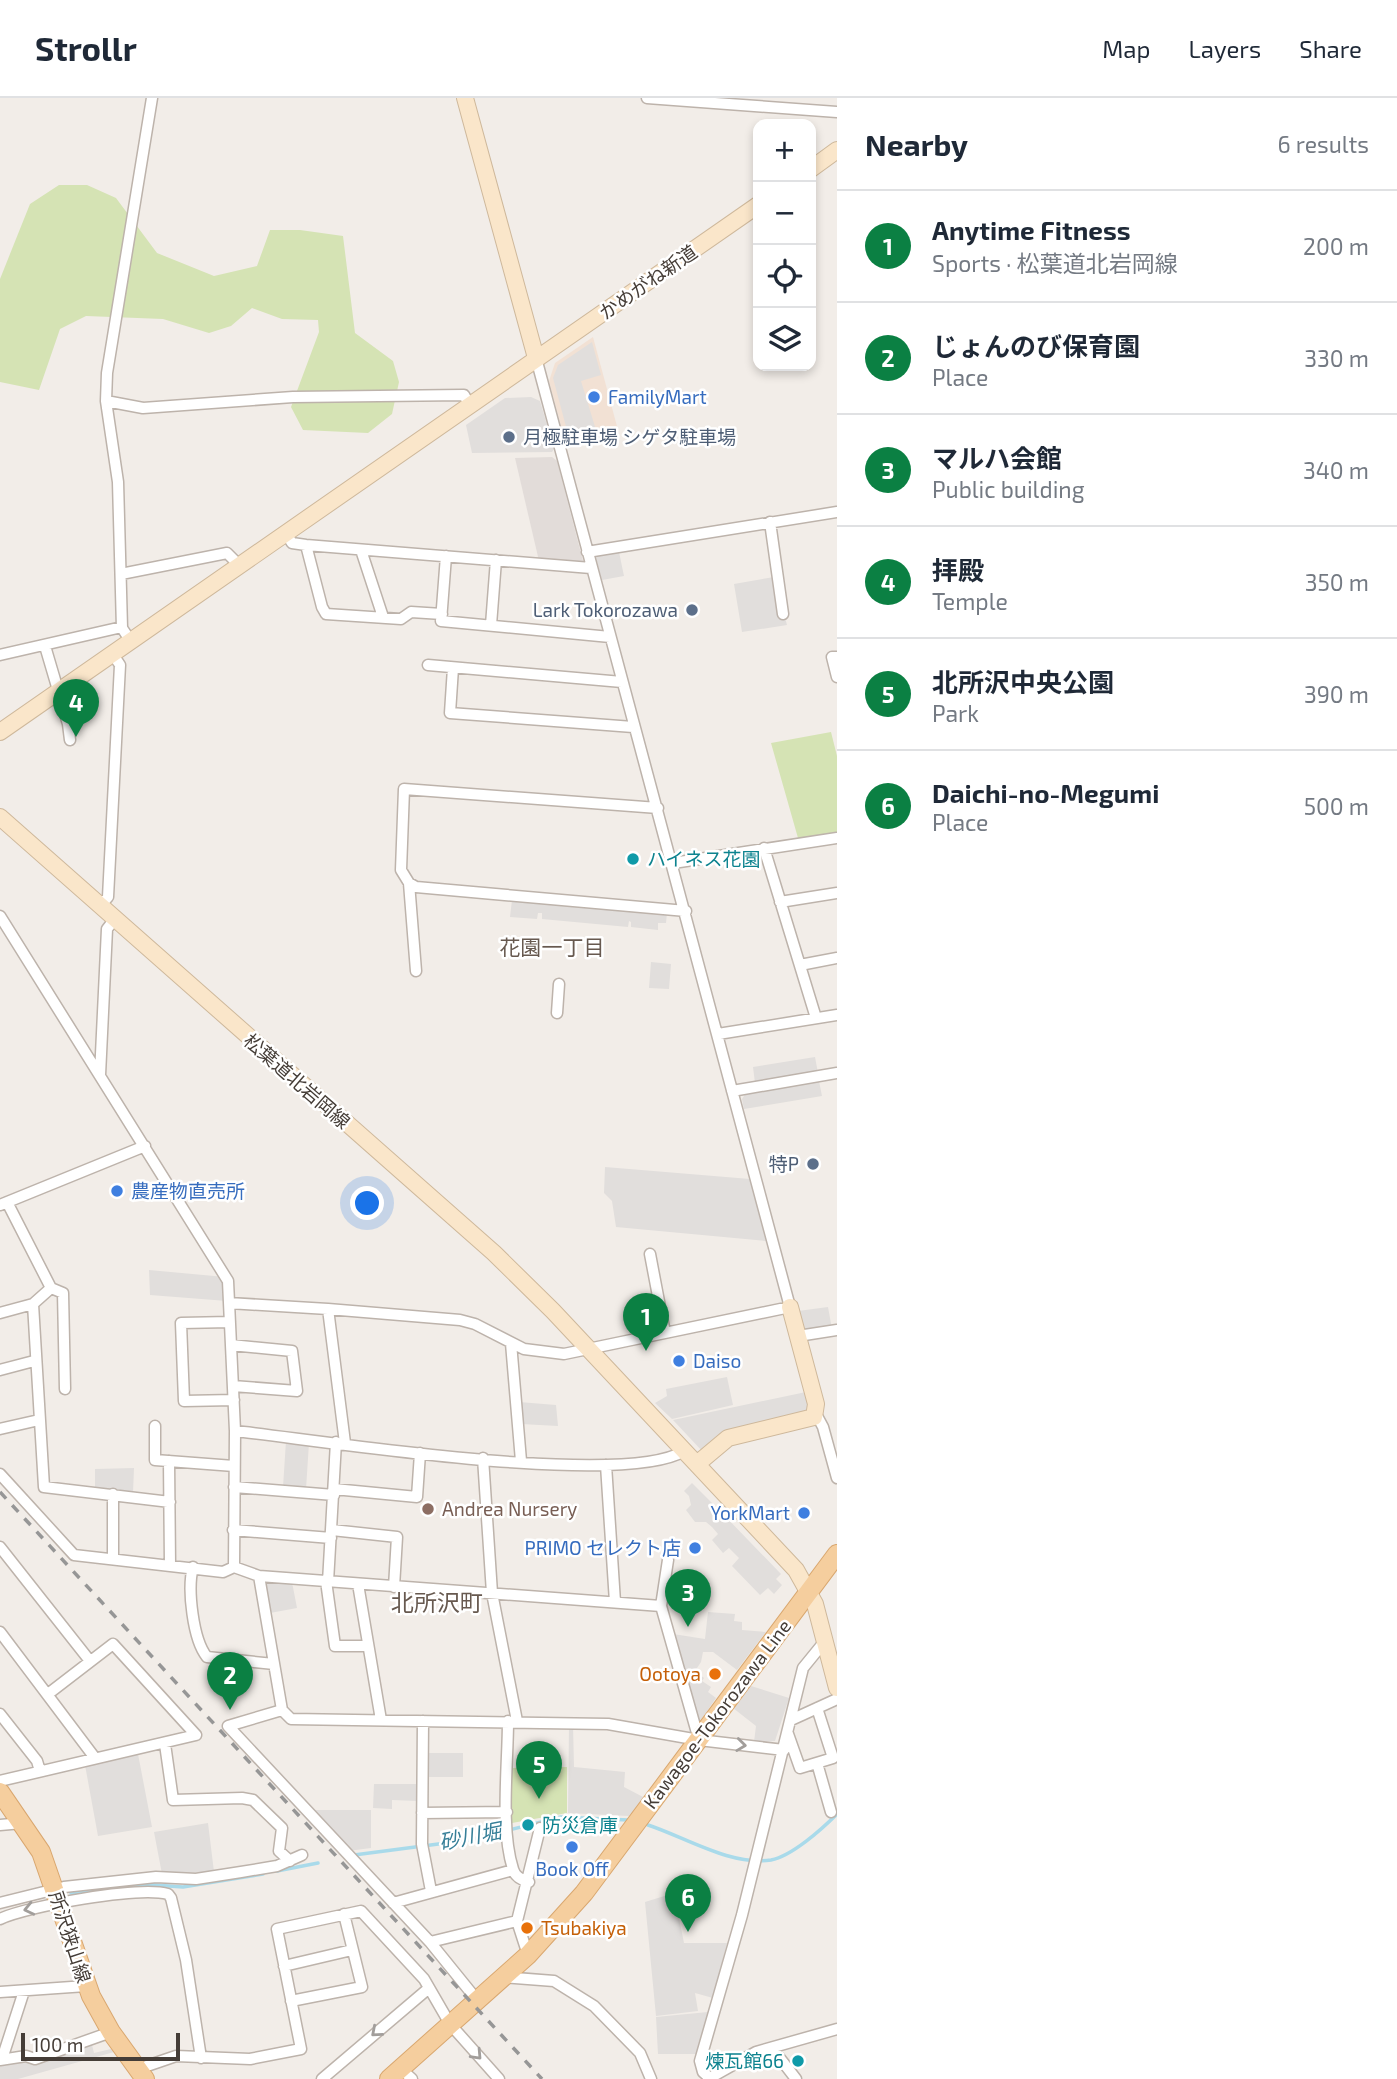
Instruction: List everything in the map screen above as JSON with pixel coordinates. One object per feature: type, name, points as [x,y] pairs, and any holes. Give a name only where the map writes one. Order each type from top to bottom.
[{"type":"main road","name":"Kawagoe-Tokorozawa Line","points":[[400,2075],[450,2024],[528,1955],[584,1892],[837,1554]]},
{"type":"main road","name":"所沢狭山線","points":[[0,1792],[41,1852],[86,1986],[111,2032],[141,2074]]},
{"type":"street","points":[[0,655],[126,633],[118,482],[106,401],[107,373],[152,98]]},
{"type":"street","points":[[465,98],[633,727],[686,911],[816,1414],[823,1427],[837,1479]]},
{"type":"street","points":[[648,98],[837,112]]},
{"type":"street","points":[[816,165],[837,150]]},
{"type":"street","name":"かめがね新道","points":[[0,732],[112,653],[126,633],[239,565],[753,208]]},
{"type":"street","points":[[106,401],[142,408],[293,397],[464,395],[470,404]]},
{"type":"street","points":[[587,552],[837,512]]},
{"type":"street","points":[[770,522],[783,614]]},
{"type":"street","points":[[285,532],[292,543],[306,545],[591,568]]},
{"type":"street","points":[[306,545],[323,611],[401,619],[411,612],[442,614]]},
{"type":"street","points":[[361,550],[383,617]]},
{"type":"street","points":[[121,574],[227,553],[239,565]]},
{"type":"street","points":[[446,556],[441,621],[610,637]]},
{"type":"street","points":[[491,625],[496,561]]},
{"type":"street","points":[[45,646],[68,724],[70,740]]},
{"type":"street","points":[[99,907],[108,897],[117,733],[120,665],[112,653]]},
{"type":"street","points":[[837,657],[832,657],[837,677]]},
{"type":"street","points":[[428,665],[622,682]]},
{"type":"street","points":[[453,668],[450,713],[633,727]]},
{"type":"street","points":[[416,971],[409,883],[401,870],[404,789],[658,808]]},
{"type":"street","name":"松葉道北岩岡線","points":[[0,817],[99,907],[495,1253],[590,1349],[796,1570],[809,1591],[837,1688]]},
{"type":"street","points":[[673,863],[837,838]]},
{"type":"street","points":[[764,848],[816,1018]]},
{"type":"street","points":[[409,883],[416,887],[686,911]]},
{"type":"street","points":[[780,902],[837,892]]},
{"type":"street","points":[[0,916],[225,1273],[235,1431],[234,1567]]},
{"type":"street","points":[[100,1075],[107,929],[114,920]]},
{"type":"street","points":[[800,965],[837,958]]},
{"type":"street","points":[[558,1013],[559,984]]},
{"type":"street","points":[[718,1034],[837,1015]]},
{"type":"street","points":[[732,1091],[837,1073]]},
{"type":"street","points":[[65,1388],[63,1293],[51,1288],[4,1204],[145,1146]]},
{"type":"street","points":[[650,1254],[665,1333]]},
{"type":"street","points":[[0,1313],[33,1304],[51,1288]]},
{"type":"street","points":[[229,1303],[460,1320],[482,1327],[511,1343],[554,1354],[590,1349],[790,1307]]},
{"type":"street","points":[[33,1304],[34,1361],[44,1487],[170,1502]]},
{"type":"street","points":[[328,1309],[340,1443],[327,1582],[335,1646],[368,1646]]},
{"type":"street","points":[[230,1322],[181,1323],[184,1401],[234,1400]]},
{"type":"street","points":[[798,1336],[837,1330]]},
{"type":"street","points":[[511,1343],[521,1461]]},
{"type":"street","points":[[231,1345],[292,1351],[297,1391],[233,1385]]},
{"type":"street","points":[[0,1370],[34,1361]]},
{"type":"street","points":[[697,1464],[728,1438],[808,1420],[816,1414]]},
{"type":"street","points":[[0,1429],[39,1420]]},
{"type":"street","points":[[155,1426],[155,1460],[234,1466]]},
{"type":"street","points":[[235,1431],[420,1453],[606,1465],[672,1459],[684,1451]]},
{"type":"street","points":[[234,1487],[417,1497],[420,1453]]},
{"type":"street","points":[[484,1458],[492,1593],[513,1721],[508,1831],[513,1870],[518,1878],[529,1882]]},
{"type":"street","points":[[169,1461],[170,1565]]},
{"type":"street","points":[[606,1465],[615,1602]]},
{"type":"street","points":[[0,1474],[69,1552],[223,1572],[234,1567],[259,1576],[661,1606]]},
{"type":"street","points":[[113,1494],[113,1559]]},
{"type":"street","points":[[233,1530],[397,1537],[394,1587]]},
{"type":"street","points":[[0,1547],[90,1661]]},
{"type":"street","points":[[668,1560],[661,1606],[699,1740]]},
{"type":"street","points":[[193,1567],[190,1589],[200,1648],[206,1657],[274,1664]]},
{"type":"street","points":[[259,1576],[282,1710],[291,1719],[608,1724],[699,1740],[784,1750]]},
{"type":"street","points":[[358,1584],[381,1720]]},
{"type":"street","points":[[0,1632],[95,1758]]},
{"type":"street","points":[[825,1641],[803,1668],[784,1750],[701,2061],[703,2072],[710,2078],[756,2052],[837,2029]]},
{"type":"street","points":[[0,1781],[195,1737],[195,1730],[116,1645],[90,1661],[48,1694]]},
{"type":"street","points":[[791,1720],[837,1699]]},
{"type":"street","points":[[788,1733],[800,1768],[833,1758],[817,1708]]},
{"type":"street","points":[[282,1710],[228,1726],[429,1942],[477,2000]]},
{"type":"street","points":[[0,1714],[37,1761],[40,1771]]},
{"type":"street","points":[[423,1721],[422,1848],[431,1891]]},
{"type":"street","points":[[165,1744],[173,1800],[253,1800],[282,1828],[279,1851],[290,1861]]},
{"type":"street","points":[[817,1763],[831,1812]]},
{"type":"street","points":[[422,1813],[507,1812]]},
{"type":"street","points":[[0,1825],[22,1823]]},
{"type":"street","points":[[528,1955],[517,1921],[529,1882],[540,1828]]},
{"type":"street","points":[[0,1903],[57,1896],[156,1877],[196,1879],[290,1861],[302,1855]]},
{"type":"street","points":[[393,1903],[513,1870]]},
{"type":"street","points":[[0,1919],[57,1896],[161,1892],[172,1898],[186,1960],[201,2058]]},
{"type":"street","points":[[141,2074],[176,2056],[250,2059],[301,2049],[277,1929],[361,1911],[429,1988],[450,2024],[499,2079]]},
{"type":"street","points":[[291,2001],[362,1987],[344,1914]]},
{"type":"street","points":[[429,1942],[517,1921]]},
{"type":"street","points":[[284,1966],[352,1950]]},
{"type":"street","points":[[503,1976],[554,1981],[594,2006],[640,2053],[651,2079]]},
{"type":"street","points":[[0,1992],[86,1986]]},
{"type":"street","points":[[322,2079],[429,1988]]},
{"type":"street","points":[[24,1991],[1,2059],[26,2056],[35,2059],[111,2032]]},
{"type":"street","points":[[772,2048],[796,2079]]},
{"type":"shaded area","points":[[593,337],[618,430],[564,437],[549,381],[555,363]]},
{"type":"shaded area","points":[[592,342],[601,375],[581,381],[596,430],[568,434],[553,378],[558,365]]},
{"type":"shaded area","name":"月極駐車場 シゲタ駐車場","points":[[531,397],[540,401],[554,449],[552,452],[472,453],[466,425],[505,398]]},
{"type":"shaded area","points":[[552,457],[557,461],[583,561],[581,564],[539,561],[515,458]]},
{"type":"shaded area","points":[[619,552],[624,576],[602,580],[596,558],[598,554]]},
{"type":"shaded area","points":[[774,577],[787,625],[742,632],[734,584]]},
{"type":"shaded area","points":[[512,900],[667,913],[666,923],[658,923],[658,930],[631,927],[629,921],[628,927],[542,919],[542,913],[538,913],[537,919],[510,917]]},
{"type":"shaded area","points":[[651,962],[671,964],[669,989],[649,988]]},
{"type":"shaded area","points":[[815,1057],[818,1073],[755,1083],[753,1067]]},
{"type":"shaded area","points":[[819,1081],[822,1096],[744,1109],[742,1099],[746,1093]]},
{"type":"shaded area","points":[[605,1167],[750,1179],[766,1241],[616,1227],[612,1201],[604,1193]]},
{"type":"shaded area","points":[[149,1270],[225,1277],[227,1301],[150,1295]]},
{"type":"shaded area","points":[[828,1307],[832,1329],[804,1333],[798,1311]]},
{"type":"shaded area","points":[[727,1377],[733,1405],[672,1419],[655,1403],[667,1396],[666,1389]]},
{"type":"shaded area","points":[[806,1392],[810,1406],[802,1417],[703,1452],[673,1420]]},
{"type":"shaded area","points":[[519,1402],[556,1405],[558,1426],[521,1424]]},
{"type":"shaded area","points":[[286,1441],[309,1443],[306,1489],[283,1487]]},
{"type":"shaded area","points":[[134,1468],[133,1493],[95,1488],[95,1469]]},
{"type":"shaded area","points":[[692,1483],[720,1511],[716,1519],[722,1513],[781,1574],[776,1579],[782,1585],[774,1594],[768,1588],[760,1595],[732,1566],[739,1558],[729,1548],[723,1553],[712,1540],[718,1534],[712,1527],[706,1522],[695,1522],[686,1510],[691,1505],[689,1496],[684,1491]]},
{"type":"shaded area","points":[[273,1581],[292,1582],[297,1608],[270,1613],[266,1589],[267,1584]]},
{"type":"shaded area","points":[[708,1612],[735,1614],[734,1621],[742,1622],[742,1630],[766,1632],[737,1670],[713,1652],[703,1652],[695,1671],[704,1678],[702,1681],[711,1687],[708,1692],[716,1698],[697,1726],[673,1634],[705,1639]]},
{"type":"shaded area","points":[[751,1686],[789,1698],[775,1741],[754,1742],[756,1726],[733,1708]]},
{"type":"shaded area","points":[[569,1725],[573,1725],[574,1767],[625,1772],[624,1787],[645,1798],[629,1816],[568,1813]]},
{"type":"shaded area","points":[[425,1753],[463,1753],[463,1777],[425,1777]]},
{"type":"shaded area","points":[[138,1754],[152,1827],[98,1836],[85,1765]]},
{"type":"shaded area","points":[[374,1784],[418,1784],[418,1801],[392,1800],[392,1809],[373,1808]]},
{"type":"shaded area","points":[[312,1810],[371,1810],[371,1848],[348,1851]]},
{"type":"shaded area","points":[[208,1823],[214,1872],[162,1874],[154,1832]]},
{"type":"shaded area","points":[[674,1893],[684,1943],[727,1943],[713,1998],[695,1993],[698,2011],[656,2016],[645,1902]]},
{"type":"shaded area","points":[[708,2012],[698,2054],[658,2054],[656,2017]]},
{"type":"shaded area","points":[[92,2045],[94,2053],[111,2049],[114,2052],[18,2079],[0,2079],[0,2065],[38,2059]]},
{"type":"green space","points":[[59,185],[87,185],[116,198],[157,253],[214,276],[257,266],[270,230],[300,230],[343,236],[355,333],[393,361],[399,382],[392,414],[368,433],[303,430],[291,407],[319,332],[318,320],[282,319],[252,308],[231,326],[209,333],[163,319],[86,316],[60,329],[39,390],[0,382],[0,279],[30,204]]},
{"type":"green space","points":[[831,732],[837,756],[837,832],[798,838],[771,743]]},
{"type":"green space","points":[[567,1767],[567,1813],[512,1823],[512,1768]]},
{"type":"waterway","name":"砂川堀","points":[[648,1825],[724,1855],[755,1861],[771,1860],[797,1848],[837,1814]]},
{"type":"waterway","name":"砂川堀","points":[[354,1855],[469,1840],[561,1817],[628,1820]]},
{"type":"waterway","name":"砂川堀","points":[[277,1871],[318,1863]]},
{"type":"waterway","name":"砂川堀","points":[[71,1893],[154,1885],[183,1887],[263,1874]]},
{"type":"railway","points":[[0,1492],[542,2079]]},
{"type":"place","name":"FamilyMart","points":[[594,397]]},
{"type":"place","name":"月極駐車場 シゲタ駐車場","points":[[509,437]]},
{"type":"place","name":"Lark Tokorozawa","points":[[692,610]]},
{"type":"place","name":"拝殿","points":[[76,737]]},
{"type":"place","name":"ハイネス花園","points":[[633,859]]},
{"type":"place","name":"特P","points":[[813,1164]]},
{"type":"place","name":"農産物直売所","points":[[117,1191]]},
{"type":"place","name":"Anytime Fitness","points":[[646,1351]]},
{"type":"place","name":"Daiso","points":[[679,1361]]},
{"type":"place","name":"Andrea Nursery","points":[[428,1509]]},
{"type":"place","name":"YorkMart","points":[[804,1513]]},
{"type":"place","name":"PRIMO セレクト店","points":[[695,1548]]},
{"type":"place","name":"マルハ会館","points":[[688,1627]]},
{"type":"place","name":"Ootoya","points":[[715,1674]]},
{"type":"place","name":"じょんのび保育園","points":[[230,1710]]},
{"type":"place","name":"北所沢中央公園","points":[[539,1799]]},
{"type":"place","name":"防災倉庫","points":[[528,1825]]},
{"type":"place","name":"Book Off","points":[[572,1847]]},
{"type":"place","name":"Tsubakiya","points":[[527,1928]]},
{"type":"place","name":"Daichi-no-Megumi","points":[[688,1932]]},
{"type":"place","name":"煉瓦館66","points":[[798,2061]]},
{"type":"district","name":"花園一丁目","points":[[552,948]]},
{"type":"district","name":"北所沢町","points":[[437,1603]]}]
